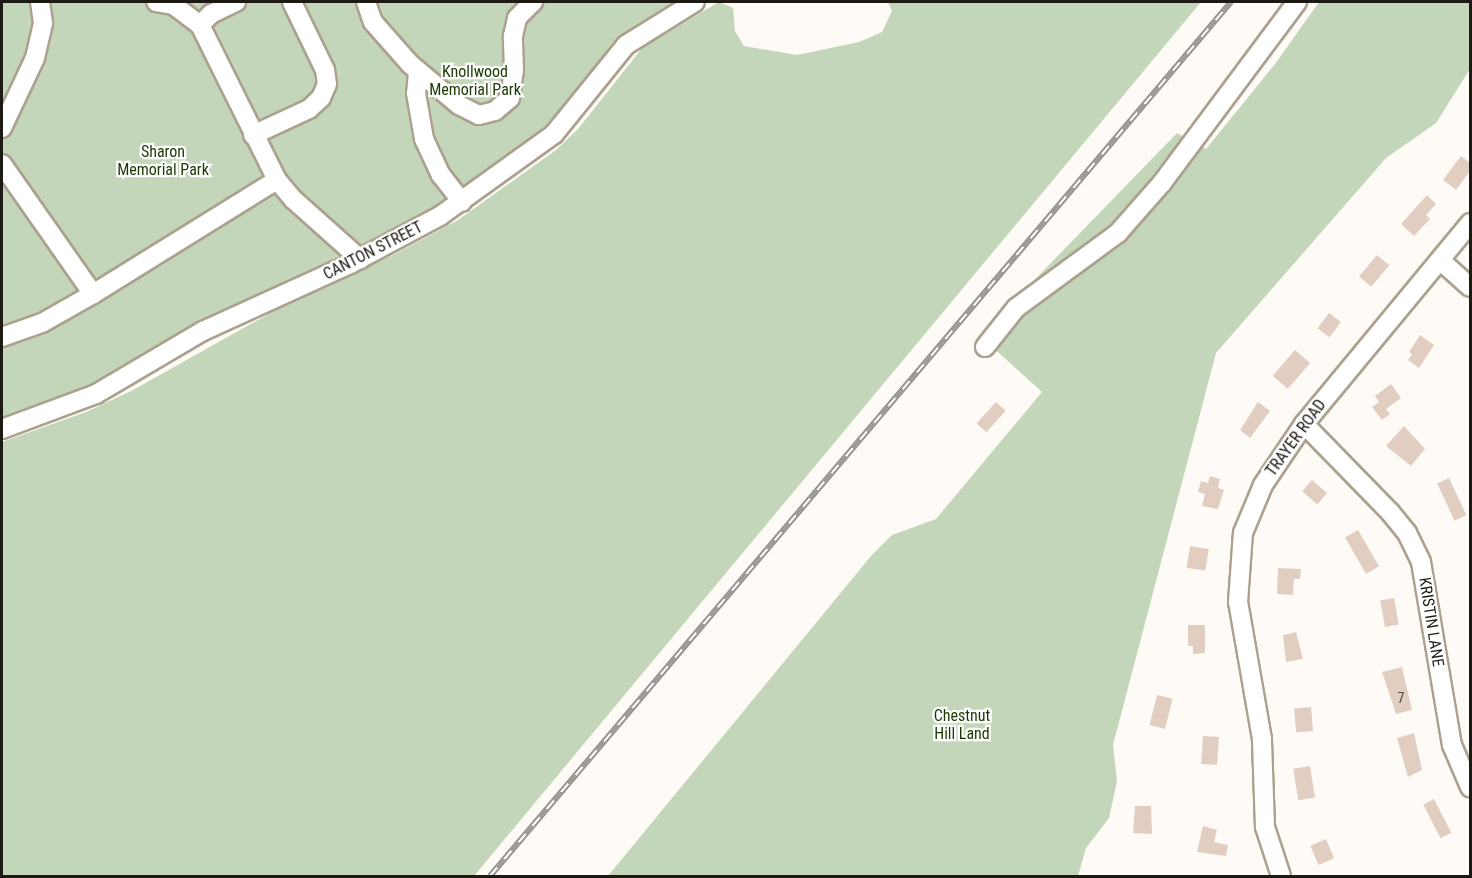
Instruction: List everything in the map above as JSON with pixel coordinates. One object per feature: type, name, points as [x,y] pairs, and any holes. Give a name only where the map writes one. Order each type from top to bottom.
[{"type":"street","points":[[2,128],[35,58],[43,23],[40,2]]},
{"type":"street","points":[[156,2],[173,6],[200,25],[277,180],[294,200],[360,259]]},
{"type":"street","points":[[200,25],[211,14],[236,2]]},
{"type":"street","points":[[253,135],[309,109],[321,98],[327,84],[325,70],[292,2]]},
{"type":"street","points":[[366,2],[373,22],[418,72],[469,111],[489,114],[504,106],[513,87],[513,36],[517,18],[533,2]]},
{"type":"street","name":"CANTON STREET","points":[[5,422],[96,394],[203,331],[360,259],[462,202],[554,134],[626,45],[695,2]]},
{"type":"street","points":[[985,347],[1016,308],[1125,225],[1162,183],[1297,2]]},
{"type":"street","points":[[418,72],[418,109],[424,139],[441,176],[462,202]]},
{"type":"street","points":[[2,164],[93,294]]},
{"type":"street","points":[[2,337],[42,323],[93,294],[277,180]]},
{"type":"street","name":"TRAYER ROAD","points":[[1281,876],[1265,827],[1262,739],[1238,602],[1238,564],[1243,533],[1263,485],[1304,424],[1470,223]]},
{"type":"street","points":[[1440,260],[1470,288]]},
{"type":"street","name":"KRISTIN LANE","points":[[1304,424],[1390,512],[1407,533],[1421,562],[1452,745],[1470,787]]},
{"type":"green space","name":"Sharon Memorial Park","points":[[2,2],[677,2],[611,45],[572,98],[541,133],[435,208],[345,256],[199,322],[92,385],[2,419]]},
{"type":"green space","points":[[719,2],[733,8],[735,31],[744,46],[797,55],[859,42],[882,32],[892,11],[888,2],[1201,2],[474,876],[2,876],[2,442],[86,412],[133,390],[281,307],[395,254],[458,220],[556,150],[578,129],[643,47]]},
{"type":"green space","name":"Chestnut Hill Land","points":[[1319,2],[1470,2],[1470,69],[1436,123],[1386,158],[1216,353],[1113,745],[1117,781],[1109,818],[1086,848],[1078,876],[608,876],[871,556],[892,535],[936,519],[1042,392],[980,336],[1177,133],[1206,149],[1275,64]]},
{"type":"building","points":[[1461,156],[1470,163],[1470,171],[1456,190],[1443,180]]},
{"type":"building","points":[[1427,195],[1436,204],[1426,215],[1430,219],[1414,236],[1401,224]]},
{"type":"building","points":[[1377,255],[1389,265],[1371,287],[1359,276]]},
{"type":"building","points":[[1329,313],[1341,322],[1330,337],[1318,328]]},
{"type":"building","points":[[1420,335],[1434,345],[1419,368],[1408,360],[1412,354],[1409,352]]},
{"type":"building","points":[[1295,350],[1310,363],[1288,389],[1273,376]]},
{"type":"building","points":[[1391,384],[1401,398],[1386,409],[1390,414],[1382,420],[1372,407],[1379,402],[1375,396]]},
{"type":"building","points":[[996,402],[1006,411],[986,432],[977,424]]},
{"type":"building","points":[[1258,402],[1270,411],[1250,438],[1240,430]]},
{"type":"building","points":[[1404,426],[1425,449],[1411,466],[1386,446]]},
{"type":"building","points":[[1210,476],[1220,479],[1218,488],[1224,490],[1218,509],[1202,506],[1205,494],[1198,492],[1201,481],[1208,483]]},
{"type":"building","points":[[1449,478],[1466,515],[1455,521],[1437,483]]},
{"type":"building","points":[[1312,480],[1327,493],[1317,504],[1302,491]]},
{"type":"building","points":[[1358,530],[1379,566],[1366,574],[1345,538]]},
{"type":"building","points":[[1190,546],[1209,549],[1205,571],[1187,568]]},
{"type":"building","points":[[1278,568],[1301,569],[1300,579],[1294,579],[1293,595],[1277,594]]},
{"type":"building","points":[[1394,598],[1399,625],[1385,627],[1380,600]]},
{"type":"building","points":[[1188,625],[1205,625],[1205,653],[1193,654],[1193,646],[1188,646]]},
{"type":"building","points":[[1296,632],[1303,659],[1286,662],[1283,635]]},
{"type":"building","points":[[1402,667],[1412,710],[1396,714],[1382,672]]},
{"type":"building","points":[[1157,695],[1173,699],[1165,729],[1150,725]]},
{"type":"building","points":[[1311,707],[1313,731],[1296,732],[1294,708]]},
{"type":"building","points":[[1414,733],[1422,770],[1408,777],[1397,738]]},
{"type":"building","points":[[1203,736],[1219,737],[1217,765],[1201,764]]},
{"type":"building","points":[[1310,766],[1315,798],[1298,800],[1293,769]]},
{"type":"building","points":[[1434,799],[1451,833],[1441,838],[1423,804]]},
{"type":"building","points":[[1135,806],[1151,806],[1152,834],[1133,833]]},
{"type":"building","points":[[1203,826],[1217,830],[1214,842],[1228,845],[1226,856],[1197,852]]},
{"type":"building","points":[[1326,839],[1334,858],[1319,865],[1310,846]]},
{"type":"railway","points":[[490,876],[1231,2]]},
{"type":"park label","name":"Knollwood Memorial Park","points":[[475,81]]}]
